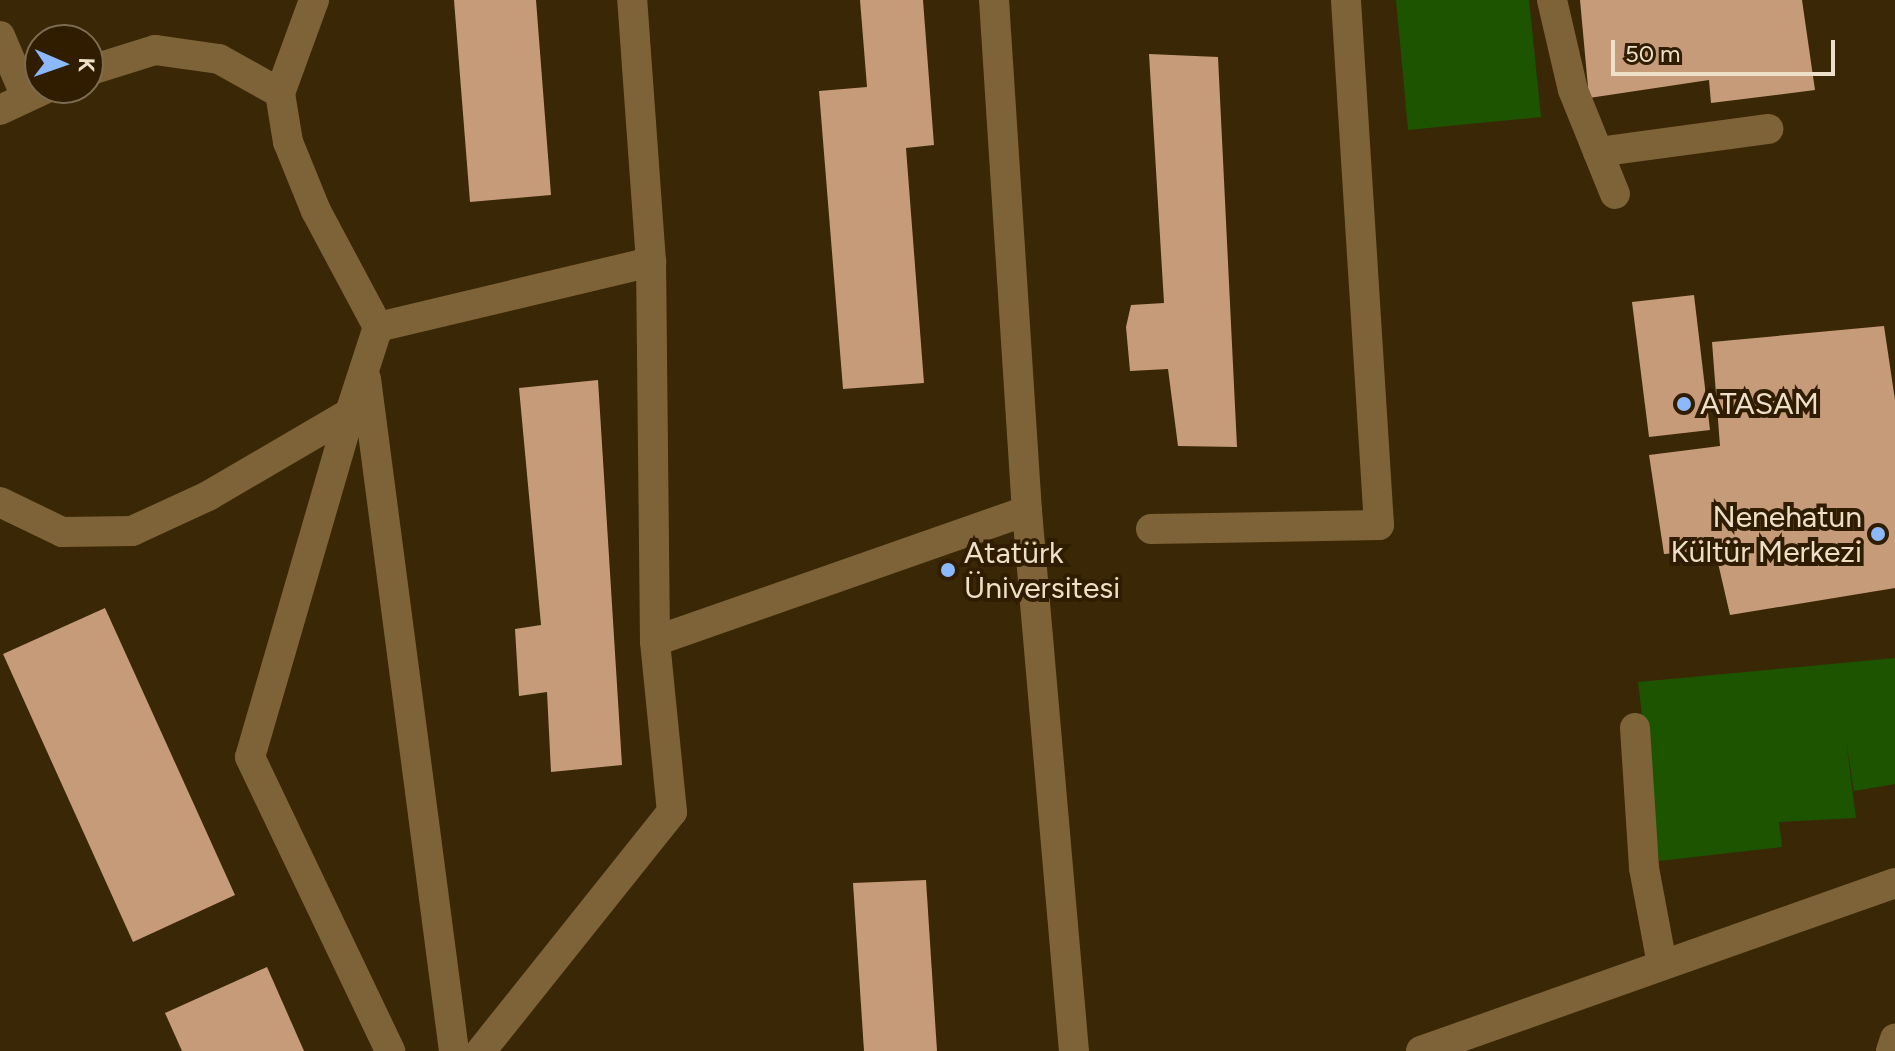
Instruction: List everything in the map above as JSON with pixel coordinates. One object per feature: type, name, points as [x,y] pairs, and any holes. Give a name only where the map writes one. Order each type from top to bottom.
[{"type":"street","points":[[314,0],[280,93],[288,142],[316,211],[378,327],[250,757],[390,1051]]},
{"type":"street","points":[[481,1051],[672,812],[655,641],[651,262],[632,0]]},
{"type":"street","points":[[994,0],[1027,511],[1074,1051]]},
{"type":"street","points":[[1151,529],[1379,525],[1346,0]]},
{"type":"street","points":[[1552,0],[1573,90],[1615,194]]},
{"type":"street","points":[[0,36],[24,98]]},
{"type":"street","points":[[104,66],[155,50],[219,59],[280,93]]},
{"type":"street","points":[[1598,152],[1768,129]]},
{"type":"street","points":[[378,327],[651,262]]},
{"type":"street","points":[[365,377],[454,1051]]},
{"type":"street","points":[[0,502],[62,532],[132,531],[208,496],[350,413]]},
{"type":"street","points":[[655,641],[1027,511]]},
{"type":"street","points":[[1635,728],[1644,868],[1662,964]]},
{"type":"street","points":[[1421,1051],[1895,883]]},
{"type":"street","points":[[1891,1051],[1895,1039]]},
{"type":"green space","points":[[1396,0],[1529,0],[1541,117],[1408,130]]},
{"type":"green space","points":[[1895,658],[1895,784],[1854,791],[1846,740],[1856,818],[1779,822],[1782,847],[1659,861],[1638,682]]},
{"type":"building","points":[[454,0],[536,0],[551,195],[470,202]]},
{"type":"building","points":[[860,0],[923,0],[934,145],[906,148],[924,383],[843,389],[819,91],[867,87]]},
{"type":"building","points":[[1580,0],[1802,0],[1815,90],[1711,103],[1709,80],[1589,98]]},
{"type":"building","points":[[1149,54],[1218,57],[1237,447],[1178,446],[1168,369],[1130,371],[1126,327],[1131,305],[1164,303]]},
{"type":"building","points":[[1694,295],[1710,430],[1649,437],[1632,302]]},
{"type":"building","points":[[1884,326],[1895,400],[1895,588],[1730,615],[1715,550],[1664,554],[1649,455],[1720,446],[1712,342]]},
{"type":"building","points":[[598,380],[622,765],[551,772],[547,692],[519,696],[515,629],[541,625],[519,388]]},
{"type":"building","points":[[105,608],[235,895],[133,942],[3,654]]},
{"type":"building","points":[[926,880],[937,1051],[864,1051],[853,883]]},
{"type":"building","points":[[267,967],[304,1051],[182,1051],[165,1013]]},
{"type":"place","name":"ATASAM","points":[[1684,404]]},
{"type":"place","name":"Nenehatun Kültür Merkezi","points":[[1878,534]]},
{"type":"place","name":"Atatürk Üniversitesi","points":[[948,570]]}]
